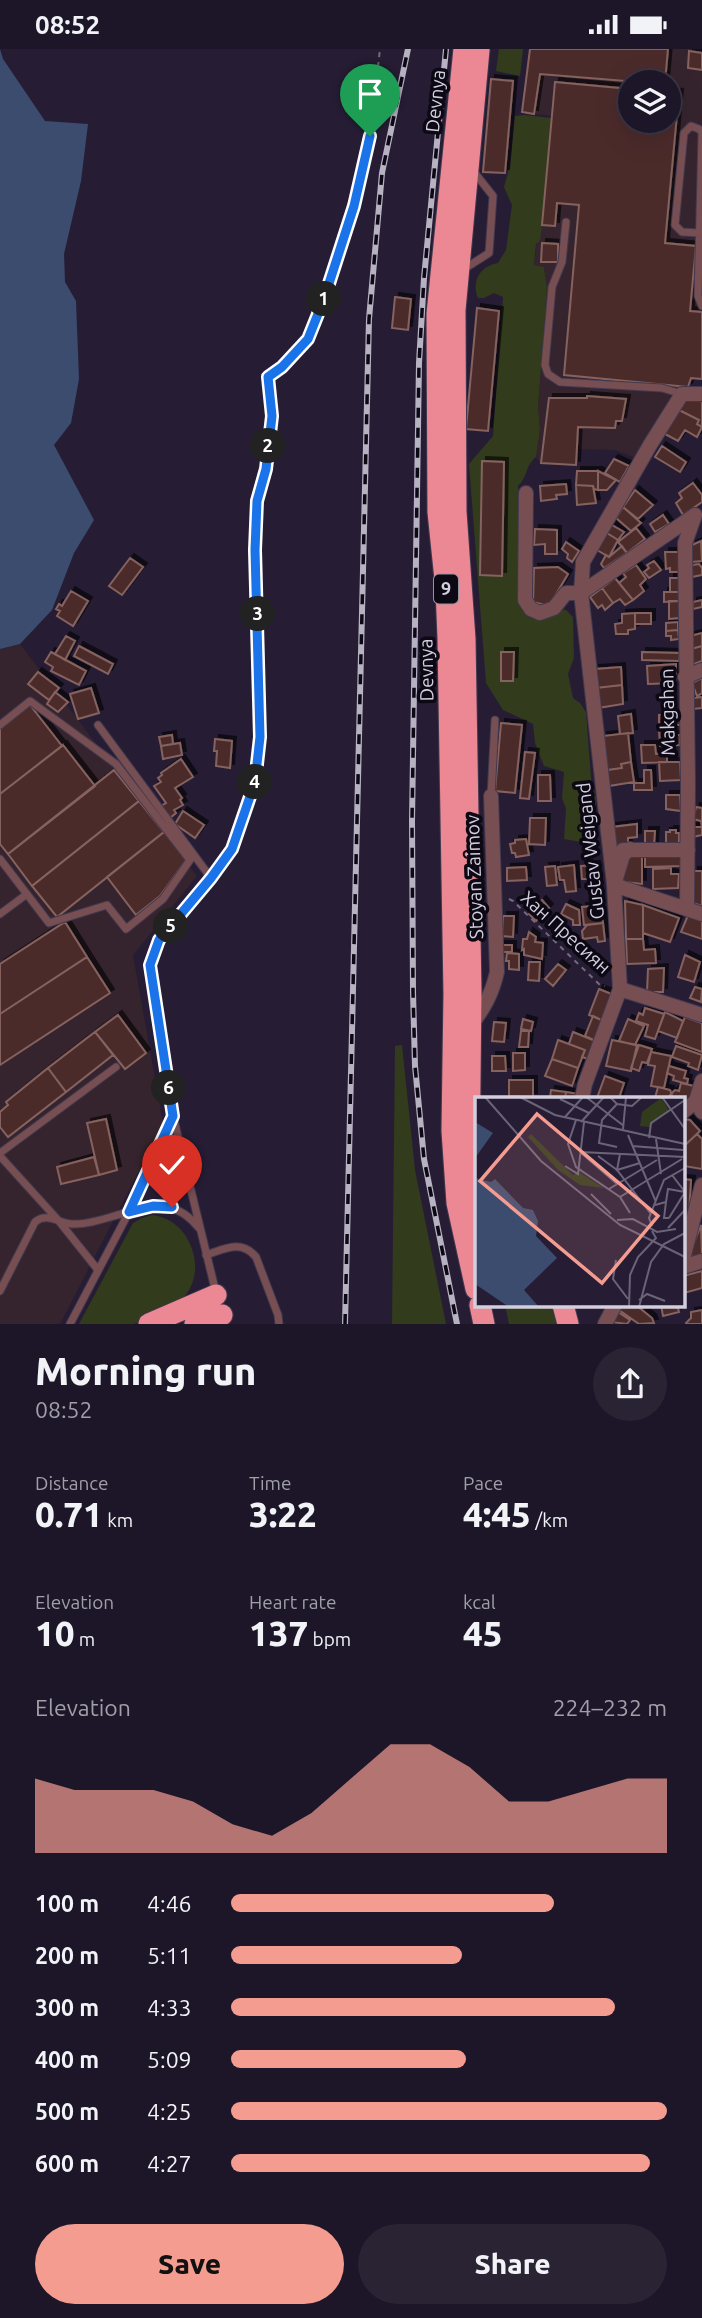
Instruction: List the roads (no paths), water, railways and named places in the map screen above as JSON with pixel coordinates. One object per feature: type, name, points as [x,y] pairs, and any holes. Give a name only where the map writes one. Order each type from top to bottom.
[{"type":"highway","name":"Devnya","points":[[464,49],[437,314],[438,512],[448,638],[454,994],[452,1131],[468,1153],[460,1216],[475,1284]]},
{"type":"highway","name":"Devnya","points":[[475,1210],[468,1153],[471,1025],[465,639],[456,512],[455,310],[479,49]]},
{"type":"highway","points":[[470,1092],[475,1110]]},
{"type":"highway","points":[[564,1307],[568,1324]]},
{"type":"highway","points":[[149,1324],[221,1311]]},
{"type":"highway","points":[[195,1324],[221,1311]]},
{"type":"street","points":[[682,394],[702,394]]},
{"type":"street","name":"Gustav Weigand","points":[[582,1097],[620,989],[614,885],[581,593],[583,562],[682,394]]},
{"type":"street","points":[[526,493],[525,594],[527,605],[536,612],[546,613],[554,608],[566,593],[581,593],[700,517]]},
{"type":"street","name":"Makgahan","points":[[687,909],[688,850],[695,782],[685,677],[685,543],[700,517]]},
{"type":"street","points":[[685,677],[702,670]]},
{"type":"street","name":"Stoyan Zaimov","points":[[471,1025],[486,1005],[494,988],[497,972],[491,796]]},
{"type":"street","points":[[630,849],[623,855],[614,885],[702,914]]},
{"type":"street","points":[[610,851],[688,850]]},
{"type":"street","points":[[620,989],[702,1015]]},
{"type":"street","points":[[699,1107],[702,1081]]},
{"type":"street","points":[[684,1255],[702,1185]]},
{"type":"street","points":[[684,1267],[702,1261]]},
{"type":"street","points":[[605,1324],[614,1307]]},
{"type":"lane","points":[[700,233],[682,232],[675,225],[684,132],[691,126],[697,127],[702,133],[700,233],[698,296],[702,306]]},
{"type":"lane","points":[[458,274],[489,253],[493,196],[467,164]]},
{"type":"lane","points":[[566,222],[562,263],[552,287],[545,365],[548,374],[560,382],[662,388],[682,394]]},
{"type":"lane","points":[[0,725],[30,701],[116,764],[190,860],[163,899],[126,929],[107,905],[49,923],[0,859]]},
{"type":"lane","name":"Stoyan Zaimov","points":[[491,796],[495,720]]},
{"type":"lane","points":[[98,725],[211,878],[159,940],[150,965],[173,1116],[221,1311]]},
{"type":"lane","points":[[0,915],[27,894]]},
{"type":"lane","points":[[98,1271],[58,1220],[1,1159],[116,1066]]},
{"type":"lane","points":[[69,1324],[129,1212],[173,1116]]},
{"type":"lane","points":[[0,1291],[35,1222],[44,1217],[80,1223],[153,1206],[172,1207],[190,1217],[201,1230]]},
{"type":"lane","points":[[206,1255],[232,1246],[252,1252],[259,1264],[279,1324]]},
{"type":"water","points":[[0,49],[3,59],[45,121],[88,124],[81,181],[64,254],[65,282],[76,301],[79,379],[71,423],[54,445],[94,520],[74,553],[52,610],[20,644],[0,649]]},
{"type":"railway","points":[[345,1324],[369,319],[382,173],[408,49]]},
{"type":"railway","points":[[446,49],[424,278],[419,363],[412,821],[413,992],[415,1066],[424,1159],[457,1324]]}]
